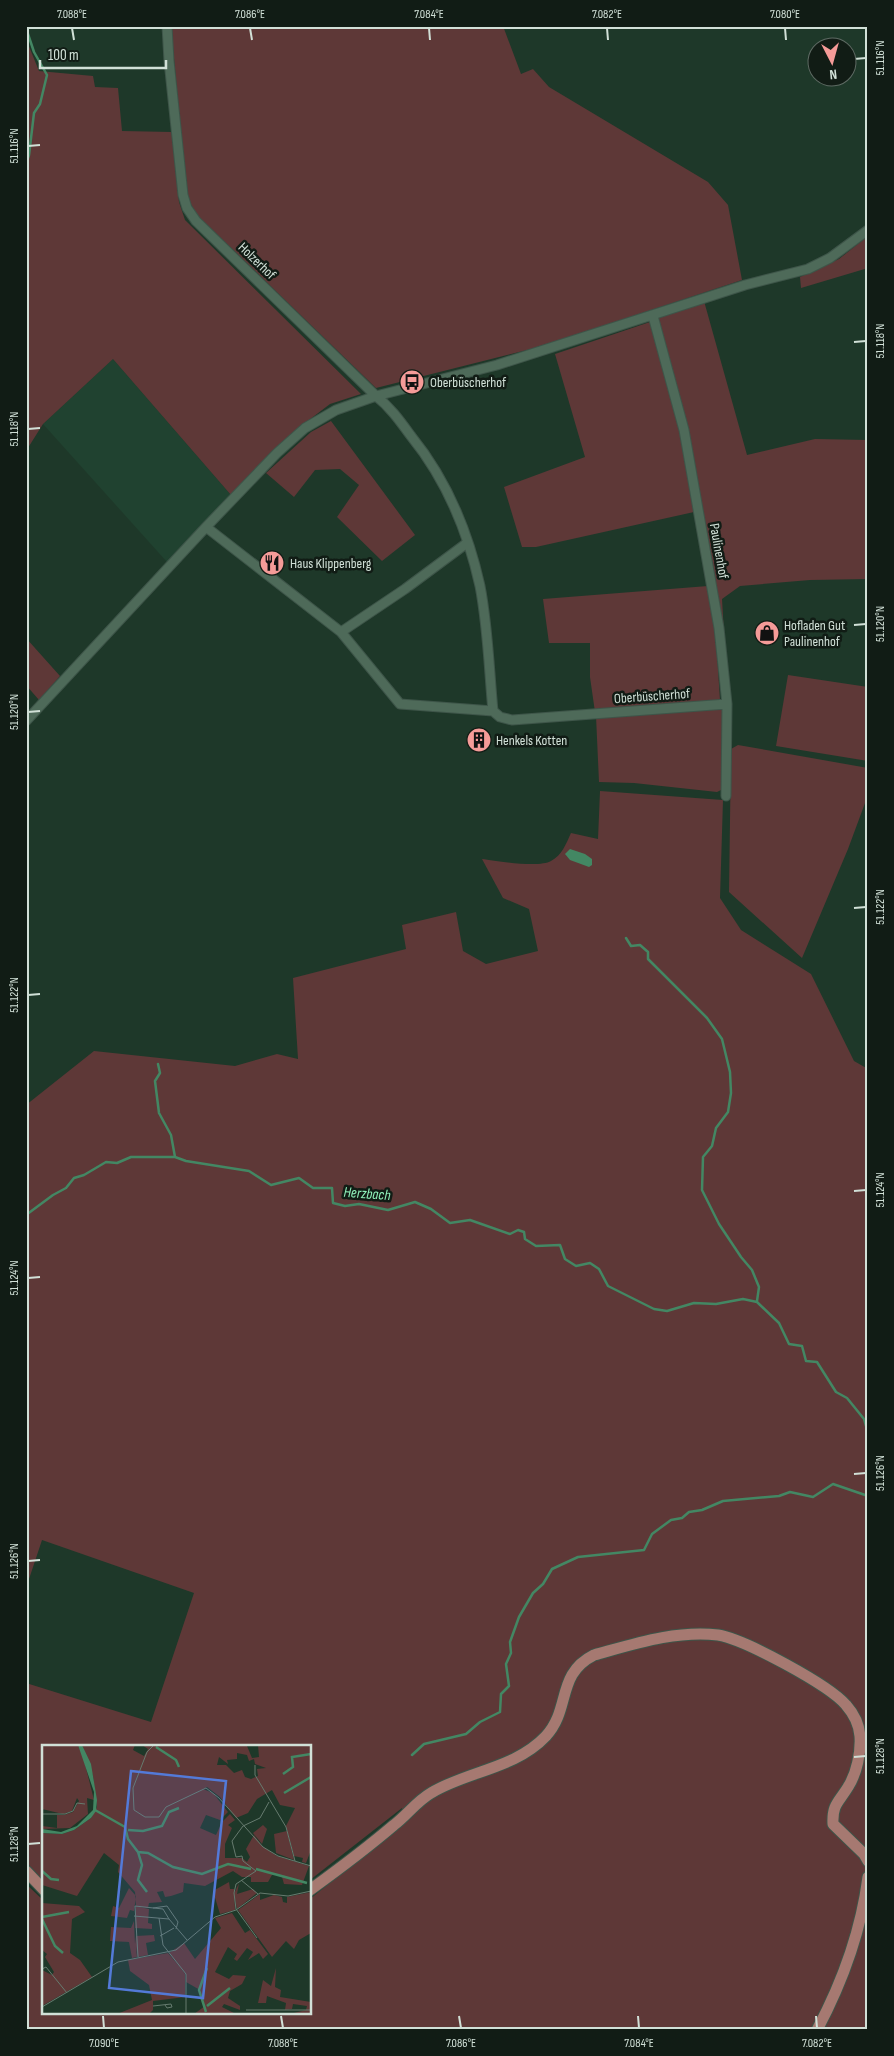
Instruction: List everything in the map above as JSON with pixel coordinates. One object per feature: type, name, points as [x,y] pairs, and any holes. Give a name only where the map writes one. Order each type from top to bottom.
[{"type":"main road","points":[[311,1889],[396,1824],[428,1794],[442,1786],[488,1770],[531,1749],[546,1736],[556,1722],[570,1679],[576,1666],[584,1660],[594,1654],[667,1637],[701,1634],[718,1635],[734,1639],[749,1646],[831,1690],[846,1704],[856,1718],[860,1736],[859,1756],[849,1786],[832,1810],[833,1824],[864,1854],[868,1862]]},
{"type":"main road","points":[[26,1871],[42,1888]]},
{"type":"main road","points":[[816,2030],[839,1985],[854,1946],[868,1877]]},
{"type":"street","name":"Holzerhof","points":[[167,26],[183,195],[187,208],[196,221],[376,396]]},
{"type":"street","points":[[26,721],[206,527],[277,453],[305,428],[336,410],[376,396],[497,366],[653,316],[745,284],[808,269],[830,258],[868,230]]},
{"type":"street","name":"Paulinenhof","points":[[653,316],[684,430],[719,628],[727,704],[726,796]]},
{"type":"street","points":[[376,396],[387,405],[425,453],[455,507],[480,586],[493,711]]},
{"type":"street","name":"Oberbüscherhof","points":[[206,527],[340,632],[400,704],[493,711],[500,717],[512,720],[727,704]]},
{"type":"street","points":[[340,632],[406,588],[467,543]]},
{"type":"shaded area","points":[[171,26],[503,26],[521,74],[533,69],[549,87],[708,182],[728,205],[742,280],[539,347],[376,388],[197,215],[187,197]]},
{"type":"shaded area","points":[[26,39],[39,71],[93,76],[95,87],[118,88],[122,131],[172,132],[179,202],[185,220],[361,394],[330,404],[305,423],[231,495],[113,359],[43,424],[26,451]]},
{"type":"shaded area","points":[[868,236],[868,268],[801,288],[800,277],[839,259]]},
{"type":"shaded area","points":[[704,301],[747,455],[815,439],[868,440],[868,579],[810,580],[740,586],[722,599],[725,651],[657,318]]},
{"type":"shaded area","points":[[650,322],[681,433],[694,512],[536,547],[522,547],[504,487],[585,457],[555,354]]},
{"type":"shaded area","points":[[113,359],[231,495],[167,562],[43,424]]},
{"type":"shaded area","points":[[331,421],[415,535],[382,561],[337,517],[359,485],[340,469],[315,470],[294,497],[266,473],[311,432]]},
{"type":"shaded area","points":[[708,586],[716,638],[720,700],[595,712],[590,677],[590,643],[549,643],[543,599]]},
{"type":"shaded area","points":[[26,638],[60,676],[39,700],[26,685]]},
{"type":"shaded area","points":[[788,675],[868,687],[868,761],[776,746]]},
{"type":"shaded area","points":[[725,705],[723,785],[721,790],[717,792],[634,783],[599,782],[596,716]]},
{"type":"shaded area","points":[[738,745],[868,768],[868,795],[848,849],[802,958],[729,892],[731,749]]},
{"type":"shaded area","points":[[600,791],[723,800],[720,898],[741,930],[811,974],[854,1061],[868,1069],[868,2030],[26,2030],[26,1884],[42,1899],[42,2014],[311,2014],[311,1898],[404,1823],[402,1808],[311,1879],[311,1745],[42,1745],[42,1879],[26,1862],[26,1683],[151,1722],[194,1593],[42,1540],[26,1588],[26,1105],[94,1051],[235,1066],[277,1054],[298,1059],[293,978],[406,949],[402,925],[456,912],[463,951],[486,964],[538,951],[529,909],[503,898],[482,859],[518,863],[545,863],[558,856],[571,833],[598,839]]},
{"type":"shaded area","points":[[570,849],[585,854],[592,859],[592,865],[589,867],[570,860],[565,854]]},
{"type":"waterway","points":[[26,28],[34,52],[47,75],[40,104],[34,113],[29,155],[26,164]]},
{"type":"waterway","points":[[626,938],[631,946],[640,945],[648,952],[648,959],[707,1018],[722,1039],[730,1072],[731,1093],[728,1112],[716,1128],[712,1146],[703,1157],[702,1190],[719,1224],[752,1270],[759,1287],[757,1301]]},
{"type":"waterway","points":[[158,1064],[160,1073],[155,1081],[159,1113],[171,1135],[175,1157]]},
{"type":"waterway","name":"Herzbach","points":[[26,1215],[66,1188],[74,1178],[84,1175],[106,1162],[117,1163],[131,1157],[175,1157],[186,1161],[249,1171],[271,1185],[299,1178],[313,1188],[332,1188],[333,1203],[345,1206],[359,1204],[388,1210],[415,1202],[431,1209],[450,1223],[470,1220],[510,1234],[518,1230],[524,1232],[525,1239],[536,1246],[560,1245],[565,1259],[576,1266],[590,1263],[599,1269],[608,1286],[654,1309],[667,1311],[694,1303],[716,1304],[743,1299],[757,1302],[779,1323],[789,1344],[802,1346],[806,1361],[817,1362],[836,1392],[847,1398],[864,1419],[868,1433]]},
{"type":"waterway","points":[[412,1755],[424,1744],[466,1734],[480,1722],[500,1712],[501,1694],[509,1686],[506,1664],[511,1653],[510,1642],[519,1617],[533,1593],[543,1584],[552,1569],[578,1557],[644,1550],[652,1534],[671,1520],[682,1518],[689,1512],[702,1510],[723,1501],[779,1496],[790,1492],[813,1497],[833,1484],[868,1496]]},
{"type":"place","name":"Oberbüscherhof","points":[[412,382]]},
{"type":"place","name":"Haus Klippenberg","points":[[272,563]]},
{"type":"place","name":"Hofladen Gut Paulinenhof","points":[[767,633]]},
{"type":"place","name":"Henkels Kotten","points":[[479,740]]}]
